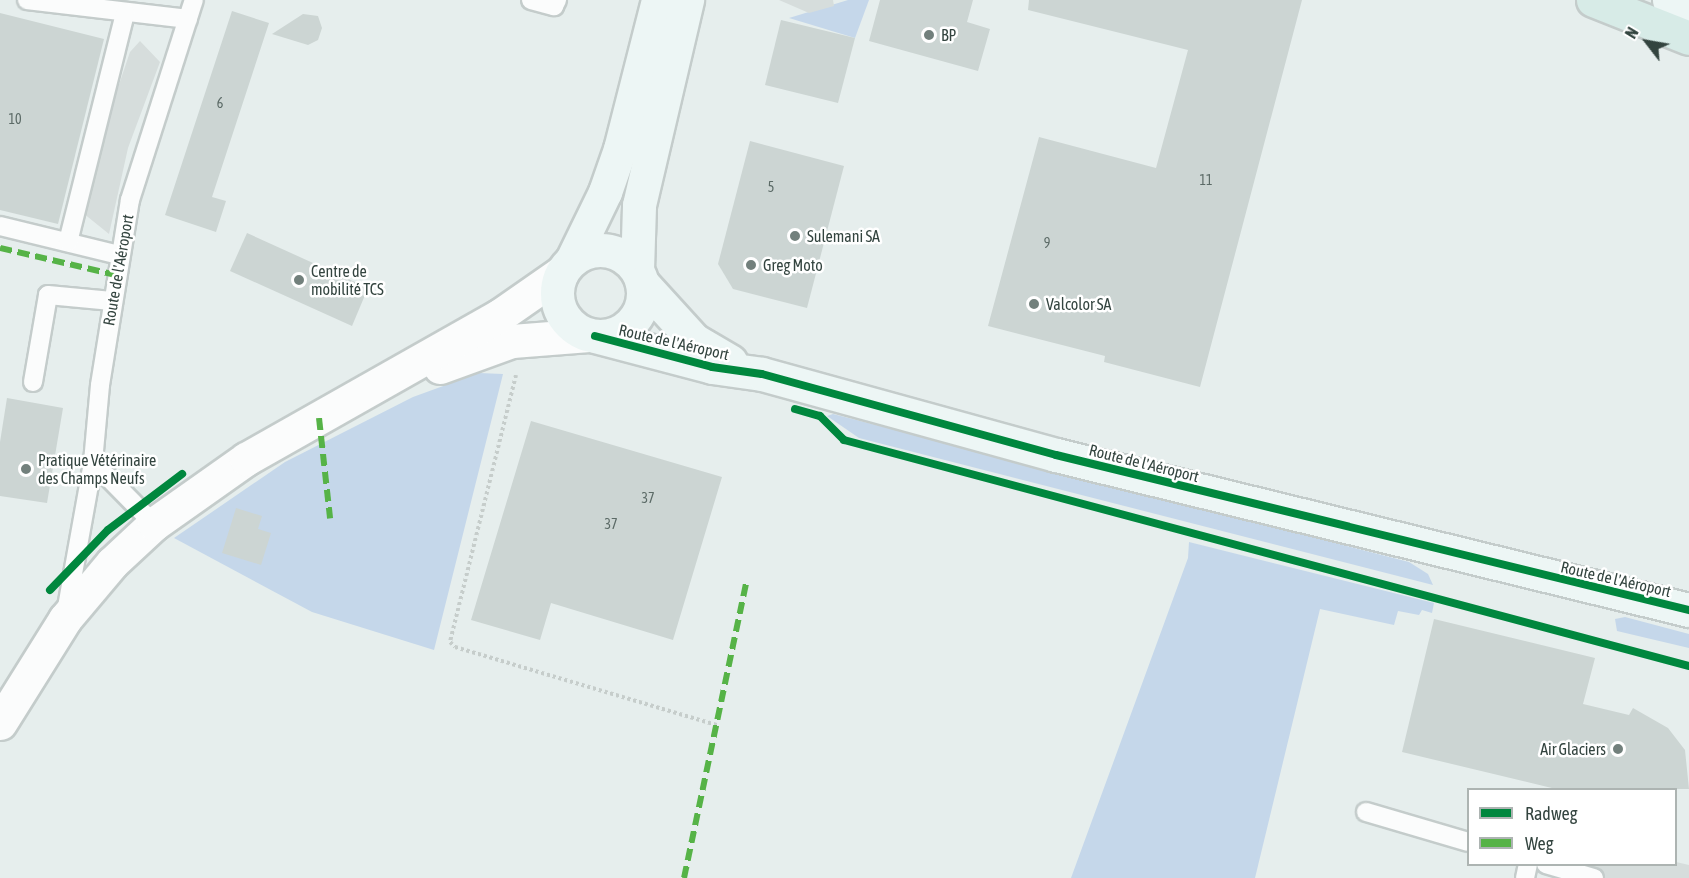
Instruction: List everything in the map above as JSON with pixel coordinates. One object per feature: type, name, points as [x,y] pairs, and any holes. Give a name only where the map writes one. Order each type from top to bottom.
[{"type":"highway","points":[[1593,0],[1689,38]]},
{"type":"street","name":"Route de l'Aéroport","points":[[0,723],[64,619],[112,563],[154,524],[246,459],[499,316],[567,266],[605,192],[620,148],[658,0]]},
{"type":"street","points":[[640,276],[624,257],[607,250],[582,253],[567,266],[558,284],[561,310],[577,330],[592,335],[622,330],[640,310],[640,276],[639,205],[687,0]]},
{"type":"street","points":[[1669,0],[1689,5]]},
{"type":"street","name":"Route de l'Aéroport","points":[[640,276],[694,340],[747,371]]},
{"type":"street","name":"Route de l'Aéroport","points":[[365,393],[512,341],[592,335],[712,367],[747,371],[1056,455],[1689,610]]},
{"type":"lane","points":[[27,0],[188,20]]},
{"type":"lane","name":"Route de l'Aéroport","points":[[64,619],[79,557],[112,302],[130,200],[194,0]]},
{"type":"lane","points":[[531,0],[554,6],[557,0]]},
{"type":"lane","points":[[68,242],[124,13]]},
{"type":"lane","points":[[0,226],[119,255]]},
{"type":"lane","points":[[33,382],[48,295],[112,302]]},
{"type":"lane","points":[[93,462],[154,524]]},
{"type":"lane","points":[[1366,812],[1467,842]]},
{"type":"lane","points":[[1553,866],[1594,878]]},
{"type":"path","points":[[518,364],[509,413],[450,642],[455,647],[717,725]]},
{"type":"shaded area","points":[[779,0],[833,0],[834,6],[809,13]]},
{"type":"shaded area","points":[[848,0],[869,0],[855,38],[789,18]]},
{"type":"shaded area","points":[[140,41],[160,62],[128,148],[109,234],[83,213],[106,123],[130,52]]},
{"type":"shaded area","points":[[479,373],[503,374],[434,650],[312,612],[174,538],[285,462],[413,397]]},
{"type":"shaded area","points":[[833,414],[1409,562],[1428,574],[1433,585],[859,438],[827,416]]},
{"type":"shaded area","points":[[1189,542],[1434,603],[1432,613],[1422,610],[1419,615],[1398,611],[1394,625],[1320,609],[1255,878],[1071,878],[1188,558]]},
{"type":"shaded area","points":[[1625,617],[1689,634],[1689,648],[1617,631],[1615,619]]},
{"type":"shaded area","points":[[1677,862],[1689,865],[1689,878],[1564,878],[1567,866],[1677,866]]},
{"type":"building","name":"BP","points":[[880,0],[973,0],[967,22],[990,29],[978,71],[869,41]]},
{"type":"building","points":[[1029,0],[1302,0],[1200,387],[1104,362],[1105,356],[988,326],[1039,137],[1156,168],[1188,50],[1028,10]]},
{"type":"building","points":[[232,11],[269,23],[212,197],[226,201],[216,232],[165,215]]},
{"type":"building","points":[[0,13],[104,39],[58,224],[0,210]]},
{"type":"building","points":[[303,14],[318,16],[322,28],[318,40],[308,45],[272,34]]},
{"type":"building","points":[[781,20],[855,38],[838,103],[765,85]]},
{"type":"building","points":[[750,141],[844,166],[807,308],[733,289],[718,264]]},
{"type":"building","name":"Centre de mobilité TCS","points":[[247,233],[368,288],[352,326],[230,271]]},
{"type":"building","name":"Pratique Vétérinaire des Champs Neufs","points":[[7,398],[63,408],[47,503],[0,496],[0,442]]},
{"type":"building","points":[[531,421],[722,477],[673,640],[551,603],[540,640],[471,620]]},
{"type":"building","points":[[236,508],[262,516],[258,529],[271,533],[261,565],[222,553]]},
{"type":"building","points":[[1434,619],[1595,658],[1583,704],[1629,715],[1633,708],[1668,728],[1685,750],[1689,789],[1552,788],[1402,752]]},
{"type":"marked path","points":[[0,248],[116,275]]},
{"type":"marked path","points":[[319,418],[330,518]]},
{"type":"marked path","points":[[684,878],[746,583]]},
{"type":"cycle path","points":[[595,336],[712,367],[762,374],[1056,455],[1689,610]]},
{"type":"cycle path","points":[[795,409],[820,416],[844,440],[1689,666]]},
{"type":"cycle path","points":[[50,590],[108,530],[182,474]]},
{"type":"place","name":"BP","points":[[929,35]]},
{"type":"place","name":"Sulemani SA","points":[[795,236]]},
{"type":"place","name":"Greg Moto","points":[[751,265]]},
{"type":"place","name":"Centre de mobilité TCS","points":[[299,280]]},
{"type":"place","name":"Valcolor SA","points":[[1034,304]]},
{"type":"place","name":"Pratique Vétérinaire des Champs Neufs","points":[[26,469]]},
{"type":"place","name":"Air Glaciers","points":[[1618,749]]}]
